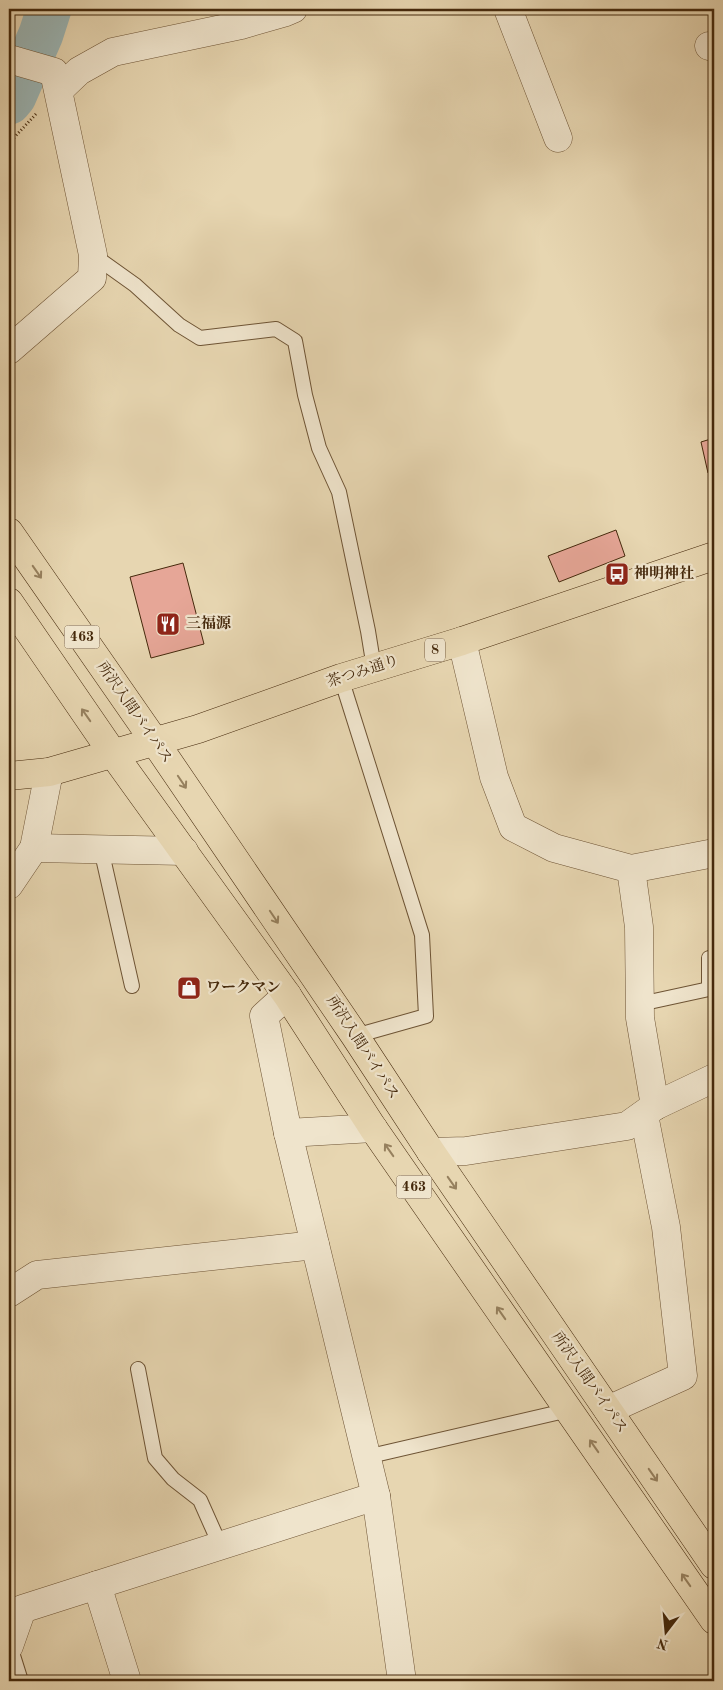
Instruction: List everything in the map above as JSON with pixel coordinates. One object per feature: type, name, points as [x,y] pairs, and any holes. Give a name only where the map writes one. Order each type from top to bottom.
[{"type":"main road","name":"所沢入間バイパス","points":[[9,532],[155,742],[355,1036],[430,1152],[714,1565]]},
{"type":"main road","name":"茶つみ通り","points":[[9,776],[49,772],[66,766],[114,755],[198,729],[341,678],[462,641],[714,556]]},
{"type":"main road","name":"463","points":[[9,602],[114,755],[287,995],[373,1128],[714,1620]]},
{"type":"street","points":[[57,81],[113,52],[241,25],[293,9]]},
{"type":"street","points":[[508,9],[558,138]]},
{"type":"street","points":[[14,60],[57,81]]},
{"type":"street","points":[[9,350],[92,278],[93,255],[57,81]]},
{"type":"street","points":[[462,641],[494,777],[513,827],[554,848],[631,869],[714,853]]},
{"type":"street","points":[[9,884],[34,848],[49,772]]},
{"type":"street","points":[[34,848],[184,851]]},
{"type":"street","points":[[608,1410],[683,1376],[640,1018],[640,927],[631,869]]},
{"type":"street","points":[[287,995],[264,1016],[288,1133],[376,1496],[402,1681]]},
{"type":"street","points":[[430,1152],[466,1151],[627,1126],[650,1111],[714,1078]]},
{"type":"street","points":[[288,1133],[373,1128]]},
{"type":"street","points":[[9,1293],[37,1275],[315,1245]]},
{"type":"street","points":[[9,1646],[22,1609],[376,1496]]},
{"type":"street","points":[[97,1585],[127,1681]]},
{"type":"lane","points":[[93,255],[135,285],[179,325],[200,338],[276,329],[295,341],[305,394],[319,448],[339,492],[374,668]]},
{"type":"lane","points":[[341,678],[422,936],[426,1016],[355,1036]]},
{"type":"lane","points":[[101,849],[132,986]]},
{"type":"lane","points":[[640,1004],[709,988],[710,958],[714,958]]},
{"type":"lane","points":[[138,1369],[154,1458],[173,1480],[200,1500],[220,1546]]},
{"type":"lane","points":[[366,1457],[569,1410]]},
{"type":"lane","points":[[9,1646],[21,1681]]},
{"type":"path","points":[[9,143],[57,81]]},
{"type":"building","points":[[714,438],[714,471],[708,473],[701,442]]},
{"type":"building","points":[[616,530],[625,556],[559,582],[548,556]]},
{"type":"building","points":[[183,563],[204,644],[151,658],[130,577]]},
{"type":"waterway","points":[[9,102],[14,96],[41,34],[49,9]]},
{"type":"place","name":"神明神社","points":[[617,574]]},
{"type":"place","name":"三福源","points":[[168,624]]},
{"type":"place","name":"ワークマン","points":[[189,988]]}]
